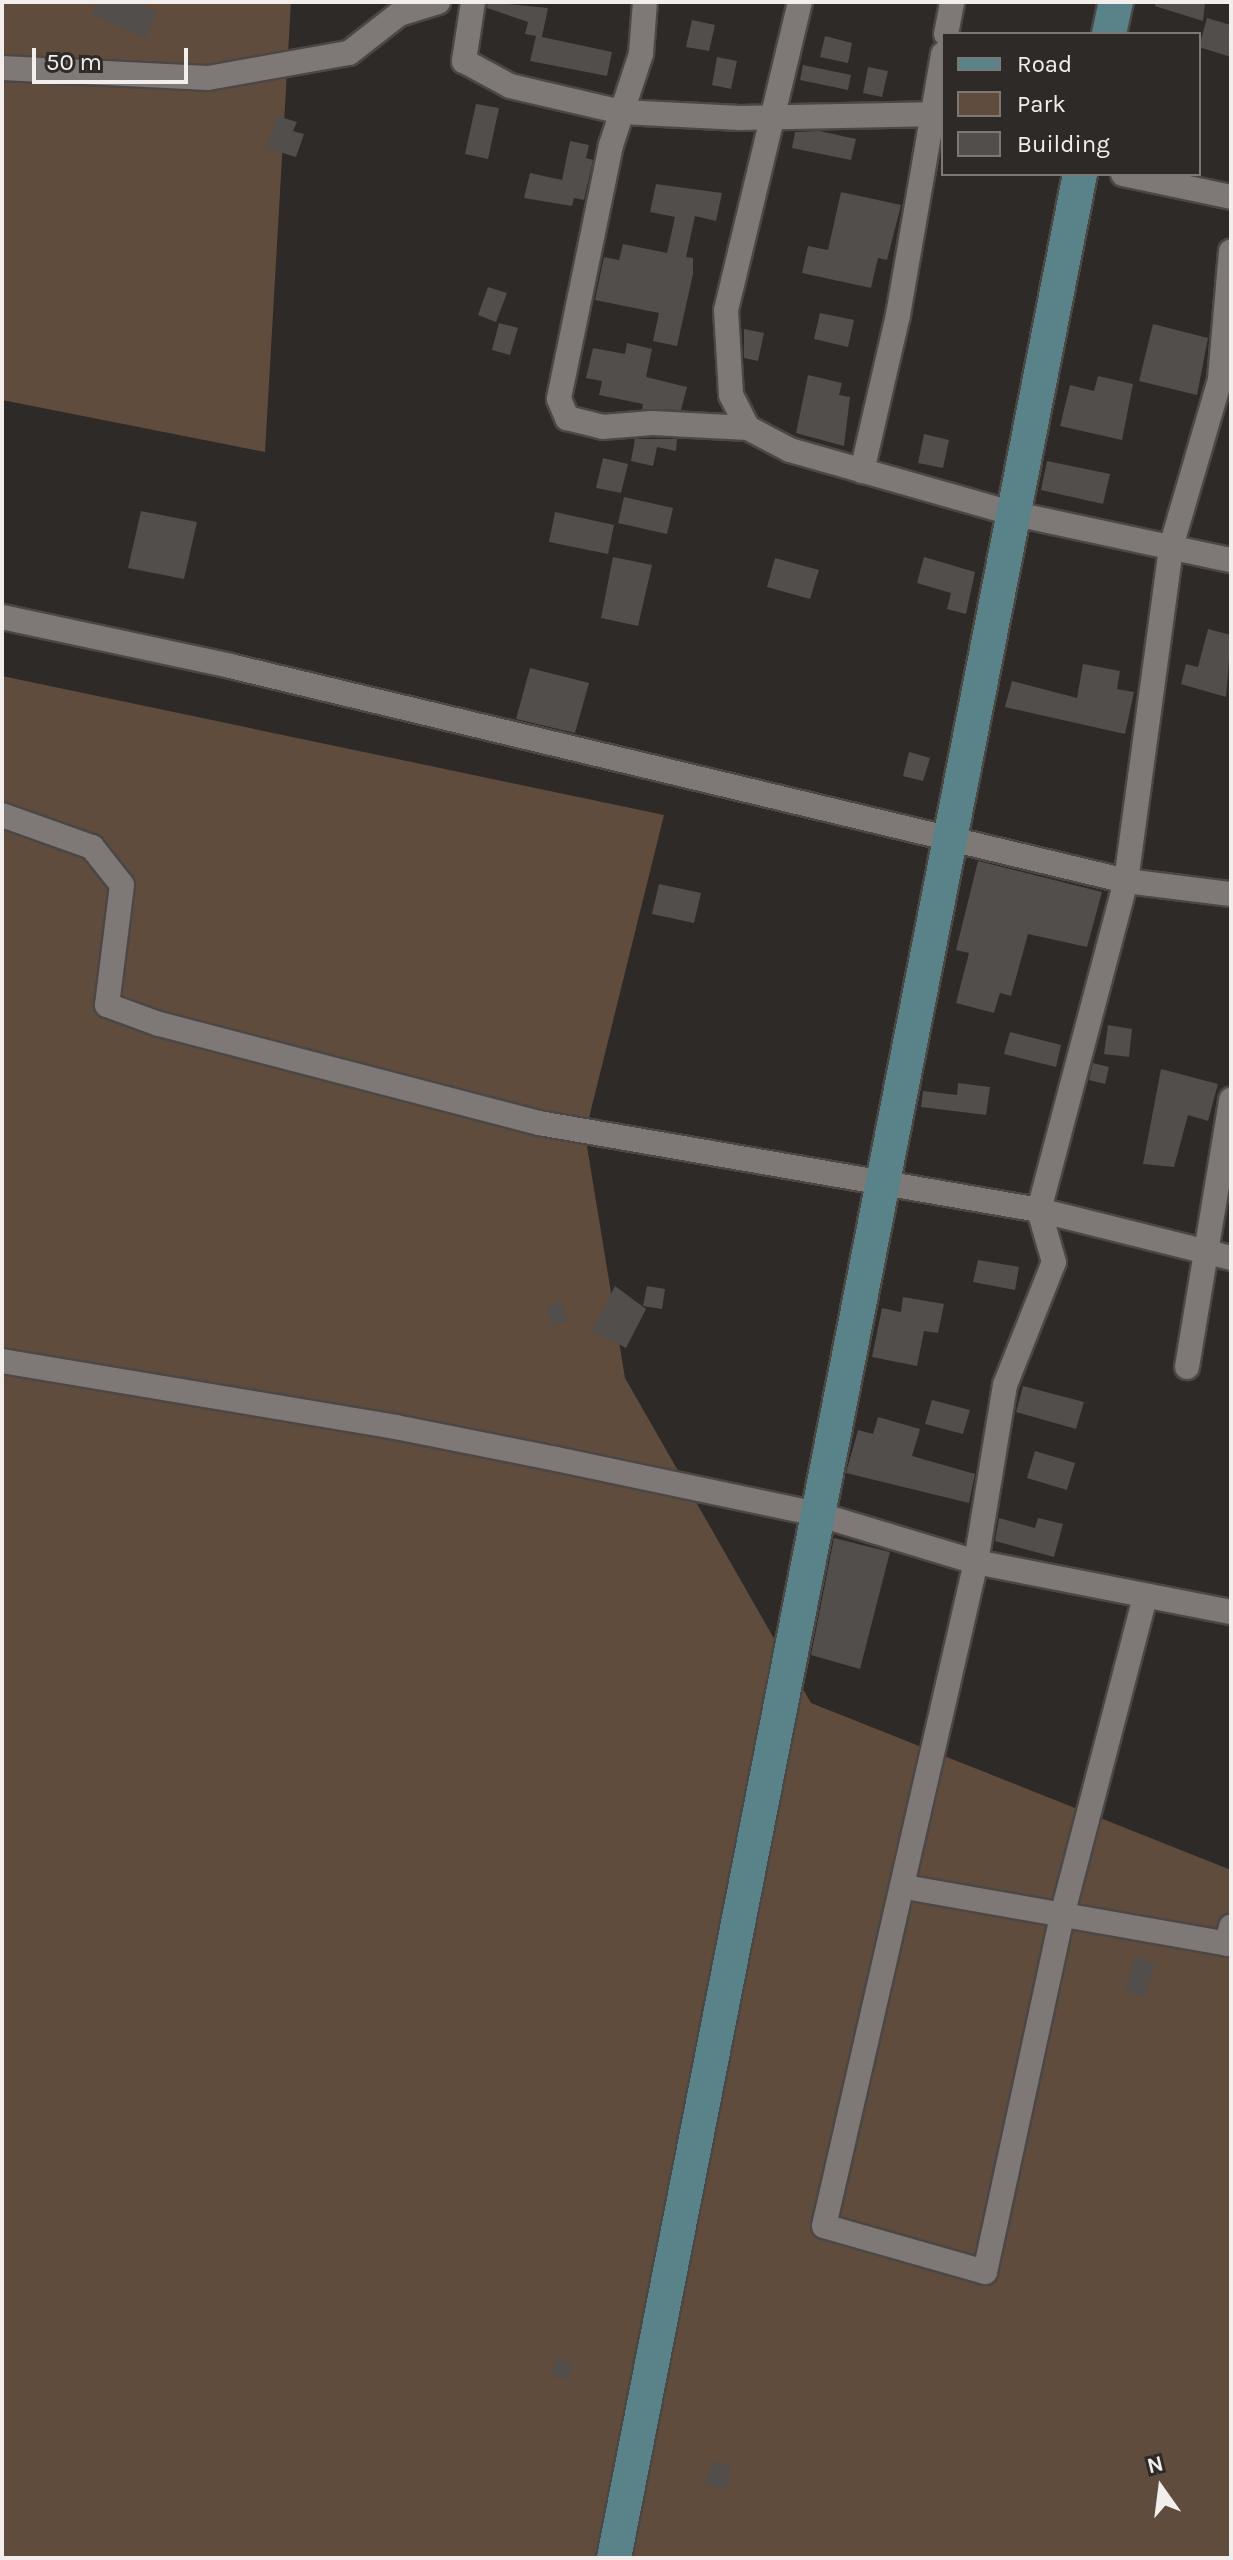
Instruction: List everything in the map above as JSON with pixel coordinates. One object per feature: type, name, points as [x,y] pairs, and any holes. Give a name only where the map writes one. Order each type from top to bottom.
[{"type":"street","points":[[2,68],[208,78],[349,53],[391,8],[438,2]]},
{"type":"street","points":[[473,2],[464,61],[510,86],[622,112],[740,118],[770,114],[937,116]]},
{"type":"street","points":[[645,2],[641,54],[622,112],[559,399],[567,418],[602,427],[652,423],[748,428],[790,450],[1011,513],[1231,560]]},
{"type":"street","points":[[748,428],[731,395],[726,310],[770,114],[800,2]]},
{"type":"street","points":[[946,32],[952,2]]},
{"type":"street","points":[[1109,32],[1116,2]]},
{"type":"street","points":[[862,471],[898,315],[937,116],[941,75]]},
{"type":"street","points":[[614,2558],[947,840],[1080,176]]},
{"type":"street","points":[[1132,176],[1231,197]]},
{"type":"street","points":[[1145,1597],[1062,1916],[985,2272],[824,2226],[905,1887],[976,1562],[1005,1385],[1054,1262],[1039,1210],[1126,881],[1171,547],[1220,379],[1231,251]]},
{"type":"street","points":[[2,617],[230,666],[1126,881],[1231,894]]},
{"type":"street","points":[[2,815],[92,847],[122,885],[107,1005],[159,1024],[539,1123],[880,1185],[1039,1210],[1231,1258]]},
{"type":"street","points":[[1187,1367],[1231,1100]]},
{"type":"street","points":[[2,1361],[396,1427],[817,1514],[976,1562],[1231,1612]]},
{"type":"street","points":[[905,1887],[1227,1944],[1231,1926]]},
{"type":"green space","points":[[2,2],[291,2],[265,452],[2,400]]},
{"type":"green space","points":[[2,676],[664,815],[585,1134],[625,1378],[811,1703],[1231,1870],[1231,2558],[2,2558]]},
{"type":"building","points":[[98,2],[135,2],[157,12],[145,38],[92,15]]},
{"type":"building","points":[[488,2],[548,8],[542,37],[612,52],[607,76],[530,61],[536,36],[525,34],[528,22],[487,8]]},
{"type":"building","points":[[1156,2],[1205,2],[1203,21],[1155,6]]},
{"type":"building","points":[[1207,18],[1231,25],[1231,57],[1201,48]]},
{"type":"building","points":[[692,20],[715,25],[709,51],[686,47]]},
{"type":"building","points":[[825,36],[852,43],[848,63],[820,57]]},
{"type":"building","points":[[717,57],[737,61],[731,89],[712,85]]},
{"type":"building","points":[[803,65],[851,75],[848,90],[800,80]]},
{"type":"building","points":[[868,67],[888,71],[882,97],[863,93]]},
{"type":"building","points":[[476,104],[499,108],[488,159],[465,154]]},
{"type":"building","points":[[277,116],[297,122],[293,131],[304,134],[296,157],[266,148]]},
{"type":"building","points":[[819,131],[856,139],[851,160],[792,148],[795,132]]},
{"type":"building","points":[[570,141],[589,145],[586,158],[593,160],[584,200],[574,198],[572,206],[524,198],[530,173],[562,180]]},
{"type":"building","points":[[656,184],[722,193],[716,221],[695,216],[686,257],[693,258],[693,274],[677,346],[653,341],[659,313],[595,300],[604,257],[619,260],[623,244],[667,253],[675,217],[650,212]]},
{"type":"building","points":[[841,192],[901,205],[887,260],[878,258],[871,288],[802,273],[808,246],[828,250]]},
{"type":"building","points":[[488,287],[507,293],[496,322],[478,315]]},
{"type":"building","points":[[820,313],[854,320],[848,347],[814,339]]},
{"type":"building","points":[[499,323],[518,328],[510,355],[492,350]]},
{"type":"building","points":[[1153,324],[1208,338],[1197,395],[1139,381]]},
{"type":"building","points":[[744,329],[764,333],[758,361],[744,358]]},
{"type":"building","points":[[627,343],[652,349],[646,377],[687,387],[681,410],[642,409],[643,404],[599,395],[602,381],[586,378],[593,348],[625,354]]},
{"type":"building","points":[[808,375],[842,383],[839,395],[850,397],[844,446],[796,433]]},
{"type":"building","points":[[1098,376],[1133,384],[1122,440],[1060,426],[1070,385],[1094,391]]},
{"type":"building","points":[[924,434],[949,440],[943,468],[918,463]]},
{"type":"building","points":[[635,439],[677,439],[676,451],[657,447],[653,466],[631,461]]},
{"type":"building","points":[[603,458],[628,464],[621,493],[596,488]]},
{"type":"building","points":[[1047,461],[1110,474],[1103,504],[1041,490]]},
{"type":"building","points":[[624,497],[673,508],[667,534],[618,523]]},
{"type":"building","points":[[141,511],[197,522],[184,579],[128,568]]},
{"type":"building","points":[[555,512],[614,525],[608,554],[549,542]]},
{"type":"building","points":[[613,557],[652,565],[638,626],[601,618]]},
{"type":"building","points":[[924,557],[975,572],[966,614],[947,609],[951,593],[917,583]]},
{"type":"building","points":[[775,558],[819,570],[810,599],[767,587]]},
{"type":"building","points":[[1208,629],[1231,635],[1226,697],[1181,684],[1186,664],[1198,667]]},
{"type":"building","points":[[1083,664],[1120,671],[1117,689],[1134,692],[1125,734],[1005,707],[1012,681],[1077,698]]},
{"type":"building","points":[[530,668],[589,683],[575,733],[516,719]]},
{"type":"building","points":[[909,752],[930,758],[923,781],[903,776]]},
{"type":"building","points":[[978,861],[1102,892],[1087,947],[1028,934],[1011,996],[1000,993],[994,1013],[956,1003],[969,953],[956,950]]},
{"type":"building","points":[[659,884],[701,893],[694,923],[652,914]]},
{"type":"building","points":[[1108,1025],[1132,1029],[1129,1057],[1104,1054]]},
{"type":"building","points":[[1010,1032],[1061,1045],[1056,1067],[1004,1054]]},
{"type":"building","points":[[1093,1063],[1109,1067],[1105,1084],[1089,1080]]},
{"type":"building","points":[[1161,1069],[1218,1084],[1208,1121],[1188,1115],[1174,1167],[1143,1164]]},
{"type":"building","points":[[958,1083],[990,1087],[986,1115],[921,1107],[923,1091],[957,1095]]},
{"type":"building","points":[[978,1260],[1019,1267],[1015,1290],[973,1282]]},
{"type":"building","points":[[615,1286],[646,1309],[626,1348],[592,1331]]},
{"type":"building","points":[[647,1286],[665,1289],[662,1309],[643,1306]]},
{"type":"building","points":[[903,1297],[944,1304],[938,1333],[924,1331],[917,1366],[872,1357],[882,1308],[901,1312]]},
{"type":"building","points":[[562,1301],[567,1322],[552,1326],[547,1305]]},
{"type":"building","points":[[1023,1386],[1084,1402],[1076,1429],[1016,1412]]},
{"type":"building","points":[[932,1400],[970,1410],[963,1434],[925,1424]]},
{"type":"building","points":[[878,1417],[920,1429],[912,1456],[975,1474],[969,1503],[846,1473],[858,1430],[873,1434]]},
{"type":"building","points":[[1035,1451],[1075,1463],[1067,1490],[1027,1478]]},
{"type":"building","points":[[999,1518],[1035,1528],[1038,1518],[1063,1524],[1054,1557],[995,1541]]},
{"type":"building","points":[[834,1538],[890,1552],[860,1669],[811,1655]]},
{"type":"building","points":[[1135,1957],[1155,1963],[1145,1997],[1125,1991]]},
{"type":"building","points":[[556,2359],[572,2363],[568,2380],[551,2376]]},
{"type":"building","points":[[713,2461],[731,2466],[725,2490],[706,2484]]}]
